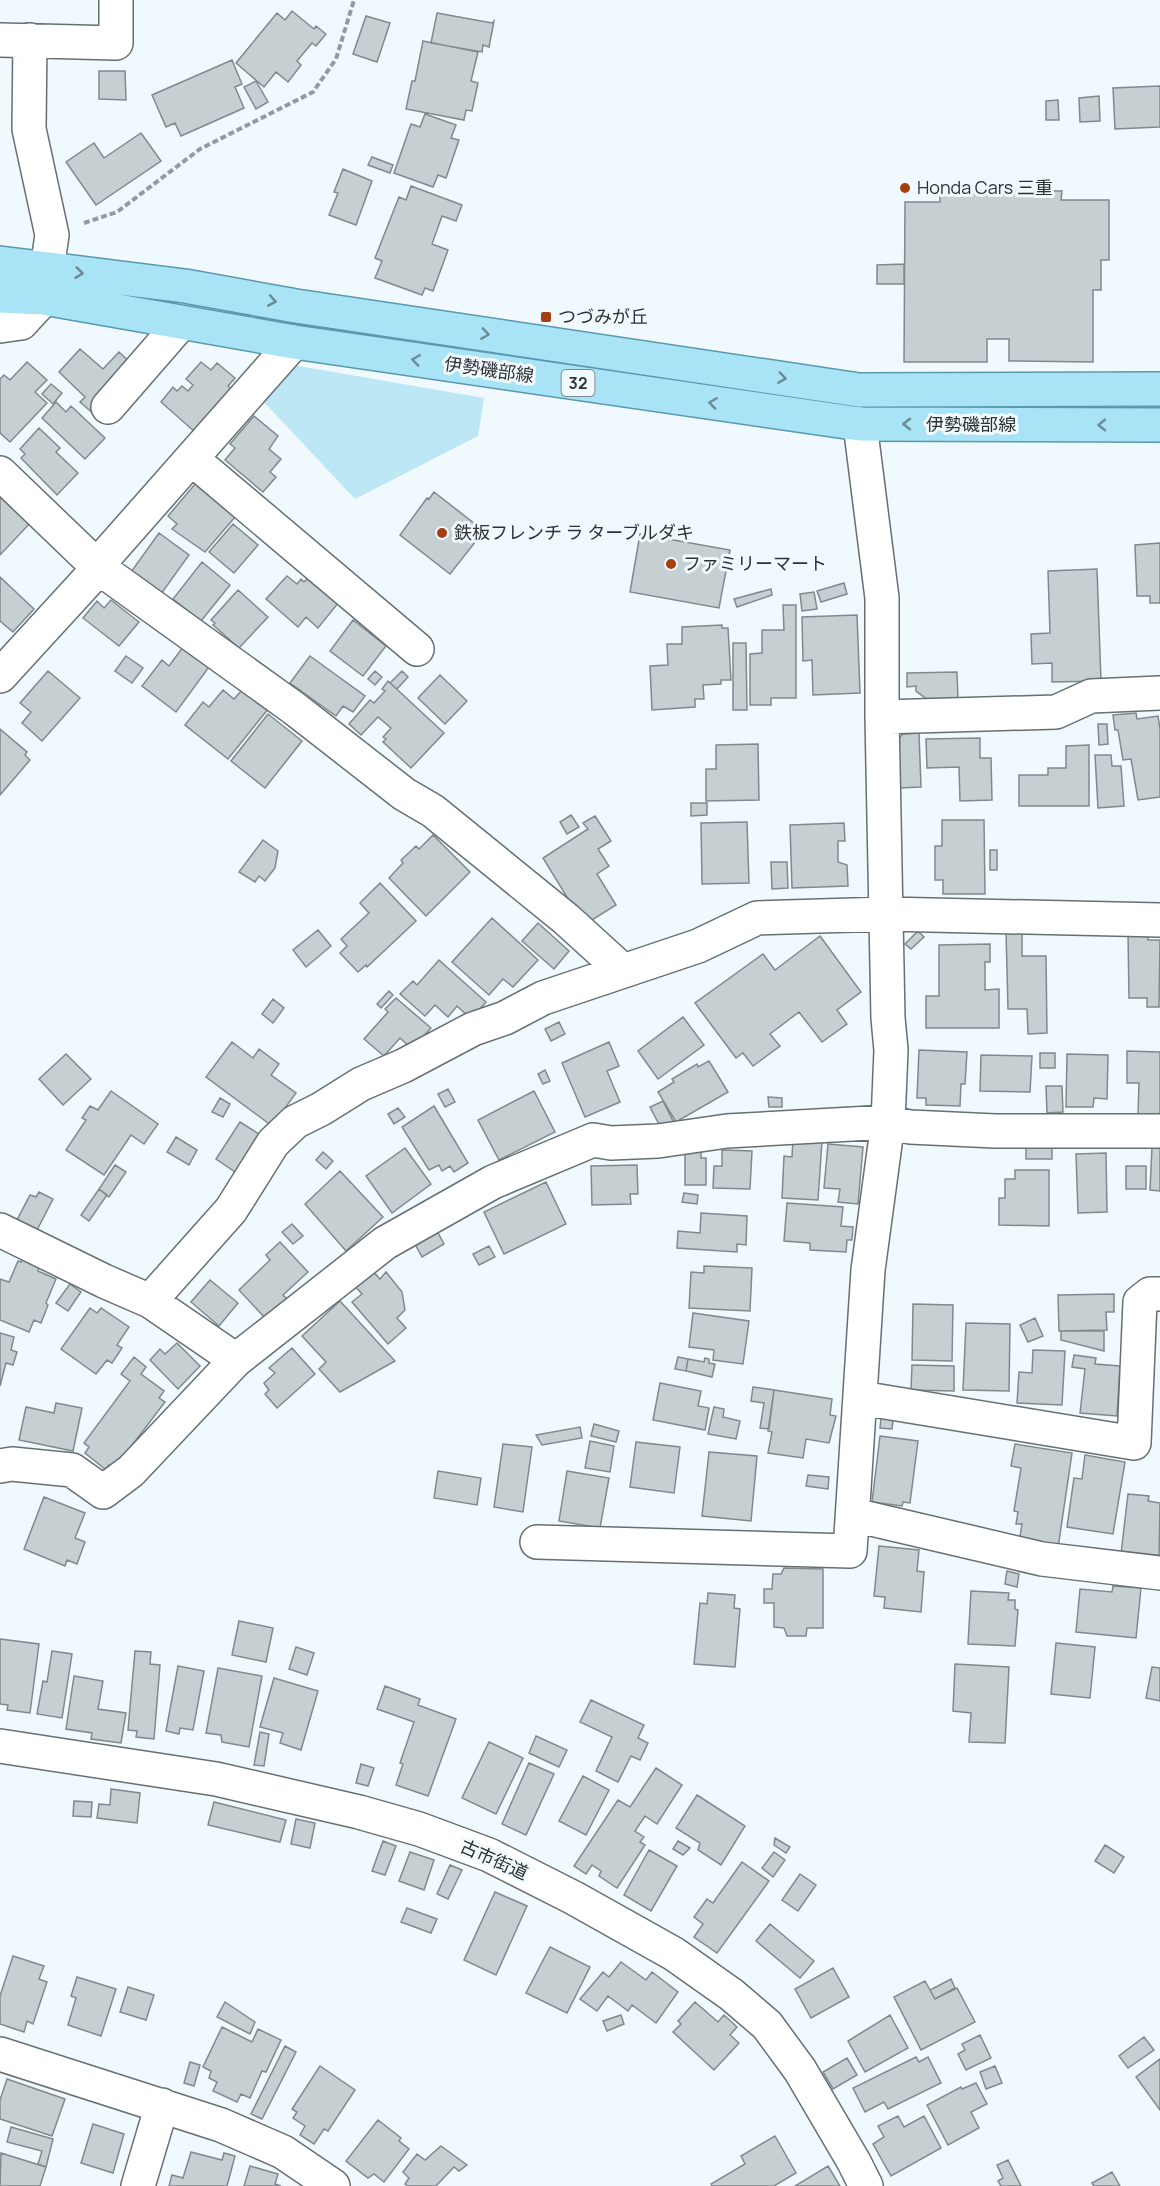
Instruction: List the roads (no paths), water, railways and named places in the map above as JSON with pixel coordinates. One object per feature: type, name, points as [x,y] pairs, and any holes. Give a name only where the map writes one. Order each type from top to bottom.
[{"type":"main road","name":"伊勢磯部線","points":[[0,263],[45,283],[181,323],[294,342],[860,424],[1160,425]]},
{"type":"main road","name":"伊勢磯部線","points":[[0,296],[45,283],[185,286],[296,306],[859,390],[1160,388]]},
{"type":"street","points":[[0,326],[21,323],[45,283],[52,235],[30,129],[15,40],[116,43],[116,0]]},
{"type":"street","points":[[108,408],[181,323]]},
{"type":"street","points":[[0,676],[99,568],[108,553],[294,342]]},
{"type":"street","points":[[537,1542],[850,1551],[868,1270],[888,1122],[891,1050],[888,1018],[882,717],[882,598],[860,424]]},
{"type":"street","points":[[192,459],[417,649]]},
{"type":"street","points":[[0,473],[99,568],[296,709],[404,794],[433,812],[566,919],[622,970]]},
{"type":"street","points":[[882,717],[1056,712],[1091,696],[1160,693]]},
{"type":"street","points":[[150,1301],[231,1210],[273,1143],[295,1122],[361,1084],[403,1066],[473,1029],[505,1018],[543,998],[698,946],[757,918],[886,914],[1160,920]]},
{"type":"street","points":[[0,1466],[12,1464],[72,1470],[103,1492],[131,1471],[236,1360],[385,1243],[492,1182],[593,1140],[612,1143],[658,1141],[738,1130],[888,1122],[910,1127],[995,1131],[1160,1131]]},
{"type":"street","points":[[0,1230],[150,1301],[236,1360]]},
{"type":"street","points":[[861,1398],[1134,1443],[1140,1302],[1150,1294],[1160,1294]]},
{"type":"street","points":[[854,1515],[1042,1559],[1160,1573]]},
{"type":"street","name":"古市街道","points":[[0,1746],[216,1779],[359,1812],[419,1829],[489,1855],[574,1898],[674,1954],[732,1995],[767,2025],[800,2070],[866,2186]]},
{"type":"street","points":[[0,2054],[221,2125],[283,2152],[330,2185]]},
{"type":"street","points":[[138,2186],[162,2105]]},
{"type":"place","name":"Honda Cars 三重","points":[[905,188]]},
{"type":"place","name":"つづみが丘","points":[[546,317]]},
{"type":"place","name":"鉄板フレンチ ラ ターブルダキ","points":[[442,533]]},
{"type":"place","name":"ファミリーマート","points":[[671,564]]}]
